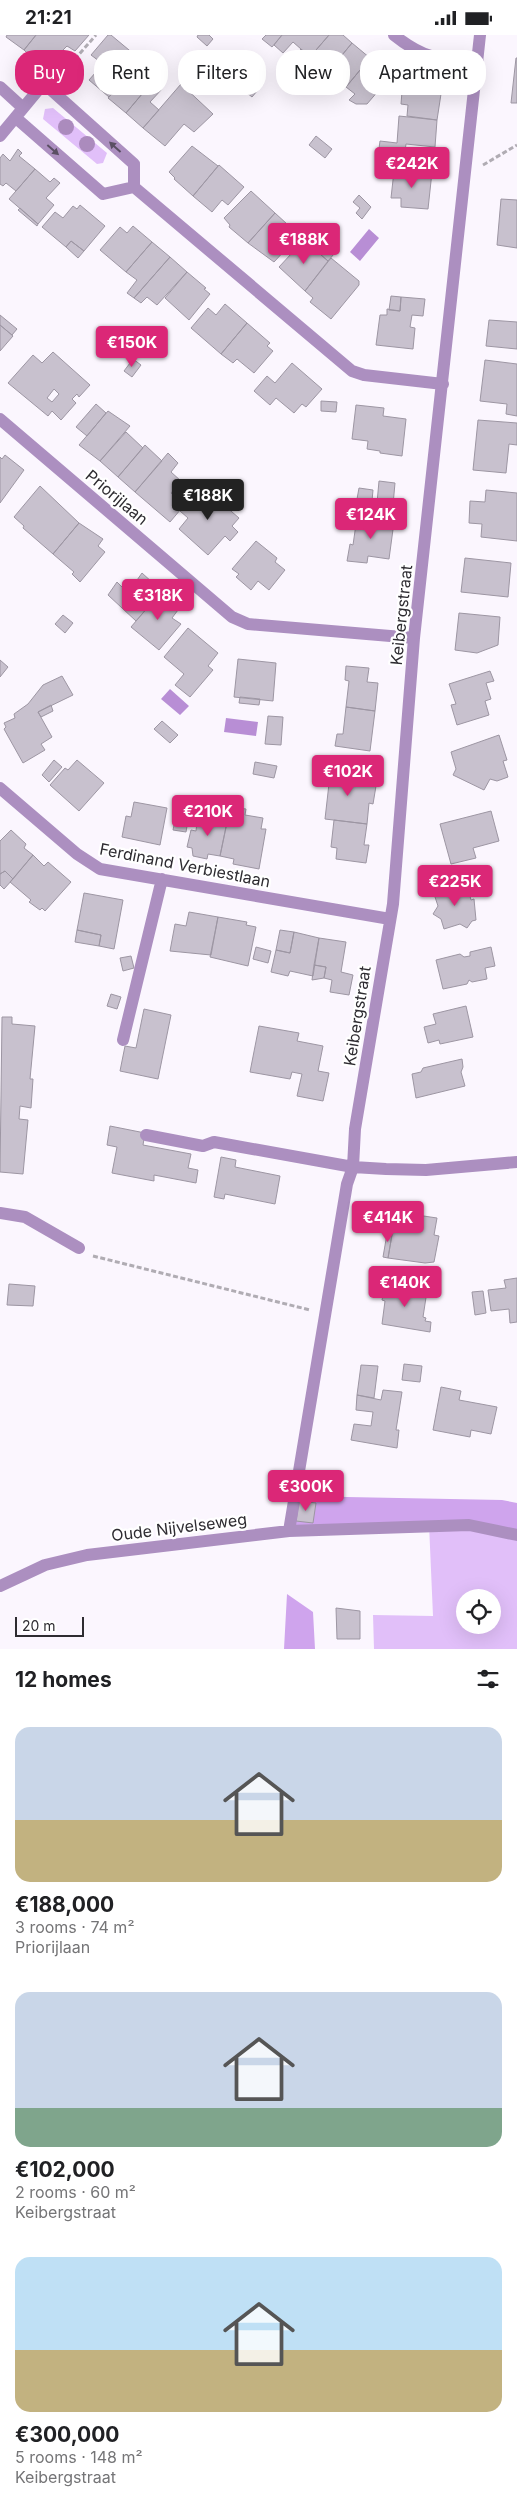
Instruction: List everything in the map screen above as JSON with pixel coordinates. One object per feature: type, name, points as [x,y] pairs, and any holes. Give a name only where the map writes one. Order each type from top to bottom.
[{"type":"street","points":[[394,35],[413,50]]},
{"type":"street","name":"Keibergstraat","points":[[479,50],[480,35]]},
{"type":"street","points":[[0,87],[19,112],[103,194],[134,187]]},
{"type":"street","points":[[0,137],[34,95]]},
{"type":"street","points":[[57,95],[134,165],[134,187],[352,371],[364,375],[443,384]]},
{"type":"street","name":"Keibergstraat","points":[[289,1531],[347,1185],[353,1167],[355,1129],[390,919],[414,639],[474,95]]},
{"type":"street","name":"Priorijlaan","points":[[0,419],[232,617],[248,624],[414,639]]},
{"type":"street","name":"Ferdinand Verbiestlaan","points":[[0,788],[90,864],[100,869],[390,919]]},
{"type":"street","points":[[123,1040],[162,879]]},
{"type":"street","points":[[146,1135],[203,1146],[214,1142],[353,1167],[426,1170],[517,1162]]},
{"type":"street","points":[[0,1213],[25,1217],[78,1248]]},
{"type":"street","name":"Oude Nijvelseweg","points":[[0,1586],[45,1565],[87,1555],[289,1531],[469,1525],[517,1535]]},
{"type":"path","points":[[83,50],[96,35]]},
{"type":"path","points":[[466,169],[482,166],[517,145]]},
{"type":"path","points":[[78,1248],[80,1253],[325,1313]]},
{"type":"shaded area","points":[[53,108],[107,153],[103,163],[97,164],[43,119],[45,109]]},
{"type":"shaded area","points":[[369,229],[379,238],[360,261],[350,252]]},
{"type":"shaded area","points":[[170,689],[189,706],[180,715],[161,699]]},
{"type":"shaded area","points":[[226,718],[258,722],[256,736],[224,732]]},
{"type":"shaded area","points":[[295,1496],[502,1500],[517,1503],[517,1535],[469,1525],[289,1531]]},
{"type":"shaded area","points":[[429,1524],[517,1535],[517,1649],[374,1649],[373,1615],[433,1616]]},
{"type":"shaded area","points":[[287,1594],[313,1612],[315,1649],[284,1649]]},
{"type":"building","points":[[7,35],[36,35],[24,50],[6,37]]},
{"type":"building","points":[[36,35],[89,35],[76,50],[67,46],[63,50],[24,50]]},
{"type":"building","points":[[108,35],[111,35],[129,50],[95,50]]},
{"type":"building","points":[[198,35],[209,35],[213,39],[207,46],[197,37]]},
{"type":"building","points":[[266,35],[282,35],[272,47],[262,39]]},
{"type":"building","points":[[282,35],[329,35],[316,50],[302,50],[293,42],[286,50],[280,50],[274,45]]},
{"type":"building","points":[[329,35],[343,35],[352,43],[346,50],[316,50]]},
{"type":"building","points":[[352,43],[360,50],[360,70],[350,82],[350,50],[346,50]]},
{"type":"building","points":[[516,58],[517,103],[511,103]]},
{"type":"building","points":[[360,70],[360,95],[375,95],[367,104],[356,104],[349,100],[355,94],[350,90],[350,82]]},
{"type":"building","points":[[94,74],[94,84],[89,80]]},
{"type":"building","points":[[178,87],[178,95],[193,95],[213,114],[194,132],[184,124],[165,146],[143,128]]},
{"type":"building","points":[[111,95],[141,95],[126,113],[108,98]]},
{"type":"building","points":[[141,95],[156,95],[150,102],[159,110],[143,128],[126,113]]},
{"type":"building","points":[[402,95],[441,95],[437,120],[407,116],[408,105],[401,104]]},
{"type":"building","points":[[399,116],[437,120],[435,147],[406,144],[404,159],[378,156],[380,141],[397,143]]},
{"type":"building","points":[[316,136],[332,149],[325,158],[309,145]]},
{"type":"building","points":[[192,146],[218,166],[193,196],[169,172]]},
{"type":"building","points":[[18,149],[22,153],[19,156],[35,169],[16,191],[6,183],[3,186],[0,184],[0,158],[3,154],[10,161]]},
{"type":"building","points":[[219,165],[244,187],[228,205],[222,200],[212,212],[193,196]]},
{"type":"building","points":[[35,169],[50,182],[54,178],[60,183],[46,198],[54,205],[38,224],[9,199]]},
{"type":"building","points":[[410,170],[432,172],[428,209],[401,207],[401,198],[391,198],[394,171],[410,173]]},
{"type":"building","points":[[251,191],[275,213],[248,243],[229,227],[230,225],[224,218]]},
{"type":"building","points":[[359,195],[371,207],[362,219],[356,213],[360,208],[353,202]]},
{"type":"building","points":[[501,199],[517,200],[517,248],[497,245]]},
{"type":"building","points":[[80,205],[105,226],[84,251],[71,241],[66,247],[42,227],[55,212],[63,218],[73,206],[77,209]]},
{"type":"building","points":[[20,208],[38,224],[37,226],[18,210]]},
{"type":"building","points":[[275,213],[299,235],[274,262],[248,243]]},
{"type":"building","points":[[133,226],[152,242],[126,272],[100,250],[120,227],[127,233]]},
{"type":"building","points":[[309,233],[334,254],[328,261],[304,240]]},
{"type":"building","points":[[304,240],[328,261],[305,291],[279,267]]},
{"type":"building","points":[[71,241],[84,251],[78,258],[66,247]]},
{"type":"building","points":[[152,242],[170,257],[134,298],[127,293],[137,280],[126,272]]},
{"type":"building","points":[[170,257],[187,272],[157,305],[147,297],[141,303],[134,298]]},
{"type":"building","points":[[331,258],[359,281],[359,285],[331,319],[310,302],[313,298],[305,291]]},
{"type":"building","points":[[187,272],[206,288],[204,289],[210,294],[189,320],[165,298]]},
{"type":"building","points":[[391,296],[401,297],[400,311],[389,310]]},
{"type":"building","points":[[401,297],[425,299],[423,316],[412,315],[410,327],[415,328],[413,349],[376,345],[380,315],[387,315],[387,309],[400,311]]},
{"type":"building","points":[[225,304],[247,323],[221,354],[191,328],[208,308],[216,315]]},
{"type":"building","points":[[0,315],[17,329],[12,335],[0,325]]},
{"type":"building","points":[[489,320],[517,322],[517,349],[486,346]]},
{"type":"building","points":[[247,323],[270,343],[267,346],[273,351],[254,373],[237,359],[233,363],[221,354]]},
{"type":"building","points":[[0,325],[13,336],[0,351]]},
{"type":"building","points":[[53,352],[90,385],[79,397],[77,394],[72,399],[76,403],[61,420],[52,411],[48,416],[8,383],[33,355],[42,363]],"holes":[[[54,389],[59,394],[52,402],[47,398]]]},
{"type":"building","points":[[133,359],[141,365],[132,377],[124,371]]},
{"type":"building","points":[[485,360],[517,364],[517,416],[506,414],[507,404],[480,401]]},
{"type":"building","points":[[292,363],[322,389],[306,407],[302,404],[294,413],[276,398],[270,405],[254,391],[267,376],[275,383]]},
{"type":"building","points":[[321,401],[337,402],[336,412],[321,411]]},
{"type":"building","points":[[96,404],[106,413],[87,436],[76,427]]},
{"type":"building","points":[[356,405],[384,408],[383,416],[406,419],[402,456],[367,449],[368,441],[352,439]]},
{"type":"building","points":[[108,411],[130,426],[100,461],[79,445]]},
{"type":"building","points":[[478,420],[517,423],[517,445],[509,444],[506,473],[473,470]]},
{"type":"building","points":[[126,432],[143,448],[118,477],[100,461]]},
{"type":"building","points":[[145,445],[162,461],[135,492],[118,477]]},
{"type":"building","points":[[168,453],[178,463],[171,472],[181,481],[171,493],[175,497],[182,488],[192,496],[170,522],[135,492]]},
{"type":"building","points":[[5,455],[24,470],[0,503],[0,457],[2,459]]},
{"type":"building","points":[[379,481],[395,483],[393,505],[377,503]]},
{"type":"building","points":[[40,486],[79,523],[53,554],[23,528],[24,526],[14,517]]},
{"type":"building","points":[[202,486],[239,518],[232,526],[238,532],[230,541],[225,536],[208,555],[179,529],[188,518],[180,511]]},
{"type":"building","points":[[359,488],[373,490],[372,501],[357,499]]},
{"type":"building","points":[[486,490],[517,493],[517,541],[481,537],[482,524],[469,523],[470,501],[485,502]]},
{"type":"building","points":[[360,507],[387,510],[386,519],[359,515]]},
{"type":"building","points":[[357,517],[394,522],[389,559],[368,556],[367,563],[347,561],[350,544],[353,545]]},
{"type":"building","points":[[79,523],[103,539],[98,546],[105,552],[80,582],[72,574],[74,572],[53,554]]},
{"type":"building","points":[[256,541],[277,558],[275,562],[285,570],[269,590],[258,581],[251,590],[236,577],[239,574],[232,569]]},
{"type":"building","points":[[465,558],[511,563],[508,597],[461,592]]},
{"type":"building","points":[[142,573],[153,583],[150,585],[160,593],[136,621],[108,595],[117,582],[122,587],[124,584],[130,590]]},
{"type":"building","points":[[160,593],[169,601],[172,598],[181,606],[172,618],[181,624],[159,650],[131,627]]},
{"type":"building","points":[[459,613],[500,617],[498,645],[477,653],[455,650]]},
{"type":"building","points":[[63,615],[73,623],[65,633],[55,624]]},
{"type":"building","points":[[188,628],[218,653],[208,666],[213,670],[190,697],[175,685],[184,674],[164,657]]},
{"type":"building","points":[[238,659],[276,663],[273,701],[234,697]]},
{"type":"building","points":[[0,660],[8,667],[0,677]]},
{"type":"building","points":[[346,666],[369,668],[367,682],[378,683],[375,711],[346,707],[349,681],[345,680]]},
{"type":"building","points":[[490,671],[494,681],[486,683],[491,699],[485,701],[489,715],[457,725],[451,705],[456,704],[449,684]]},
{"type":"building","points":[[62,676],[73,695],[38,712],[52,737],[41,744],[45,750],[23,763],[4,729],[6,727],[4,723],[15,718],[14,714],[28,704],[43,685]]},
{"type":"building","points":[[240,697],[260,699],[259,705],[239,703]]},
{"type":"building","points":[[51,705],[53,711],[41,717],[38,712]]},
{"type":"building","points":[[346,707],[375,711],[370,751],[335,746],[337,734],[343,734]]},
{"type":"building","points":[[268,716],[283,717],[281,745],[265,744]]},
{"type":"building","points":[[162,721],[178,735],[170,743],[154,729]]},
{"type":"building","points":[[499,735],[507,760],[503,761],[508,777],[497,781],[490,779],[484,790],[453,775],[456,769],[451,752]]},
{"type":"building","points":[[54,760],[62,767],[49,782],[42,775]]},
{"type":"building","points":[[77,760],[104,783],[79,811],[50,785],[65,768],[68,770]]},
{"type":"building","points":[[332,760],[355,764],[355,769],[331,766]]},
{"type":"building","points":[[255,762],[277,766],[274,778],[253,774]]},
{"type":"building","points":[[331,766],[355,769],[353,783],[376,786],[373,804],[369,803],[367,824],[325,819]]},
{"type":"building","points":[[134,802],[167,808],[160,845],[122,837],[126,816],[131,817]]},
{"type":"building","points":[[178,807],[190,809],[186,832],[173,830]]},
{"type":"building","points":[[230,807],[246,809],[245,815],[263,818],[261,829],[266,829],[259,869],[233,864],[234,859],[220,856]]},
{"type":"building","points":[[491,811],[499,841],[473,848],[476,858],[451,864],[440,824]]},
{"type":"building","points":[[213,815],[228,818],[220,856],[208,854],[207,859],[193,856],[192,848],[187,847],[191,830],[196,831],[197,822],[200,822],[201,818],[212,820]]},
{"type":"building","points":[[334,820],[367,824],[364,845],[369,845],[366,863],[336,859],[337,848],[331,847]]},
{"type":"building","points":[[11,830],[26,844],[24,848],[33,855],[13,879],[5,871],[0,874],[0,841]]},
{"type":"building","points":[[33,855],[44,866],[48,862],[71,882],[45,911],[42,908],[40,910],[29,902],[31,900],[10,882]]},
{"type":"building","points":[[5,871],[13,879],[4,889],[0,885],[0,874]]},
{"type":"building","points":[[467,885],[471,900],[474,899],[476,920],[472,921],[467,928],[460,924],[444,929],[441,919],[433,914],[438,906],[434,894]]},
{"type":"building","points":[[84,893],[123,900],[114,949],[99,946],[101,935],[77,930]]},
{"type":"building","points":[[189,912],[218,917],[211,955],[170,951],[175,924],[186,926]]},
{"type":"building","points":[[218,917],[247,922],[246,925],[256,927],[248,966],[210,957]]},
{"type":"building","points":[[77,930],[101,935],[99,946],[75,942]]},
{"type":"building","points":[[280,930],[294,932],[290,953],[276,950]]},
{"type":"building","points":[[294,932],[319,938],[313,976],[290,971],[288,976],[271,972],[276,950],[290,953]]},
{"type":"building","points":[[319,938],[346,942],[341,972],[353,975],[349,995],[330,992],[332,980],[324,978],[326,967],[314,965]]},
{"type":"building","points":[[256,947],[271,951],[268,963],[253,959]]},
{"type":"building","points":[[491,947],[495,966],[485,968],[487,979],[472,982],[469,980],[467,984],[443,989],[436,960],[460,954],[464,957],[470,956],[470,952]]},
{"type":"building","points":[[131,956],[134,968],[123,971],[120,958]]},
{"type":"building","points":[[314,965],[326,967],[324,978],[312,980]]},
{"type":"building","points":[[111,994],[121,997],[117,1009],[107,1006]]},
{"type":"building","points":[[466,1006],[473,1037],[440,1044],[439,1040],[428,1043],[424,1027],[436,1024],[433,1014]]},
{"type":"building","points":[[144,1009],[171,1015],[158,1079],[120,1071],[125,1046],[136,1048]]},
{"type":"building","points":[[2,1017],[12,1017],[12,1024],[35,1026],[30,1079],[33,1079],[31,1108],[20,1106],[19,1119],[28,1120],[23,1174],[0,1172]]},
{"type":"building","points":[[259,1026],[299,1033],[297,1041],[323,1046],[318,1071],[329,1073],[323,1101],[297,1096],[302,1074],[292,1072],[290,1079],[250,1072]]},
{"type":"building","points":[[462,1059],[463,1067],[461,1072],[465,1086],[416,1098],[412,1074],[421,1072],[423,1068]]},
{"type":"building","points":[[110,1126],[145,1133],[143,1145],[191,1154],[188,1168],[198,1170],[196,1183],[154,1175],[154,1181],[112,1173],[117,1147],[107,1145]]},
{"type":"building","points":[[221,1157],[236,1160],[235,1167],[280,1176],[275,1204],[225,1194],[224,1199],[214,1197]]},
{"type":"building","points":[[390,1211],[437,1218],[434,1235],[439,1236],[434,1262],[425,1263],[388,1258],[393,1229],[388,1228]]},
{"type":"building","points":[[388,1228],[393,1229],[388,1258],[383,1257]]},
{"type":"building","points":[[517,1278],[517,1322],[510,1323],[509,1309],[491,1311],[488,1290],[506,1288],[504,1280]]},
{"type":"building","points":[[9,1284],[35,1286],[33,1306],[7,1305]]},
{"type":"building","points":[[385,1285],[427,1291],[423,1317],[426,1318],[425,1321],[431,1322],[430,1332],[382,1324],[385,1301],[382,1300]]},
{"type":"building","points":[[483,1291],[486,1313],[475,1315],[472,1292]]},
{"type":"building","points":[[404,1364],[422,1366],[420,1382],[402,1380]]},
{"type":"building","points":[[361,1365],[378,1366],[374,1398],[357,1395]]},
{"type":"building","points":[[441,1387],[461,1391],[459,1400],[497,1407],[491,1434],[471,1430],[470,1437],[433,1430]]},
{"type":"building","points":[[383,1390],[402,1392],[396,1430],[399,1430],[397,1448],[351,1440],[354,1424],[371,1426],[373,1412],[356,1410],[357,1395],[381,1400]]},
{"type":"building","points":[[299,1501],[316,1503],[313,1523],[296,1521]]},
{"type":"building","points":[[336,1608],[360,1611],[360,1639],[337,1639]]}]
